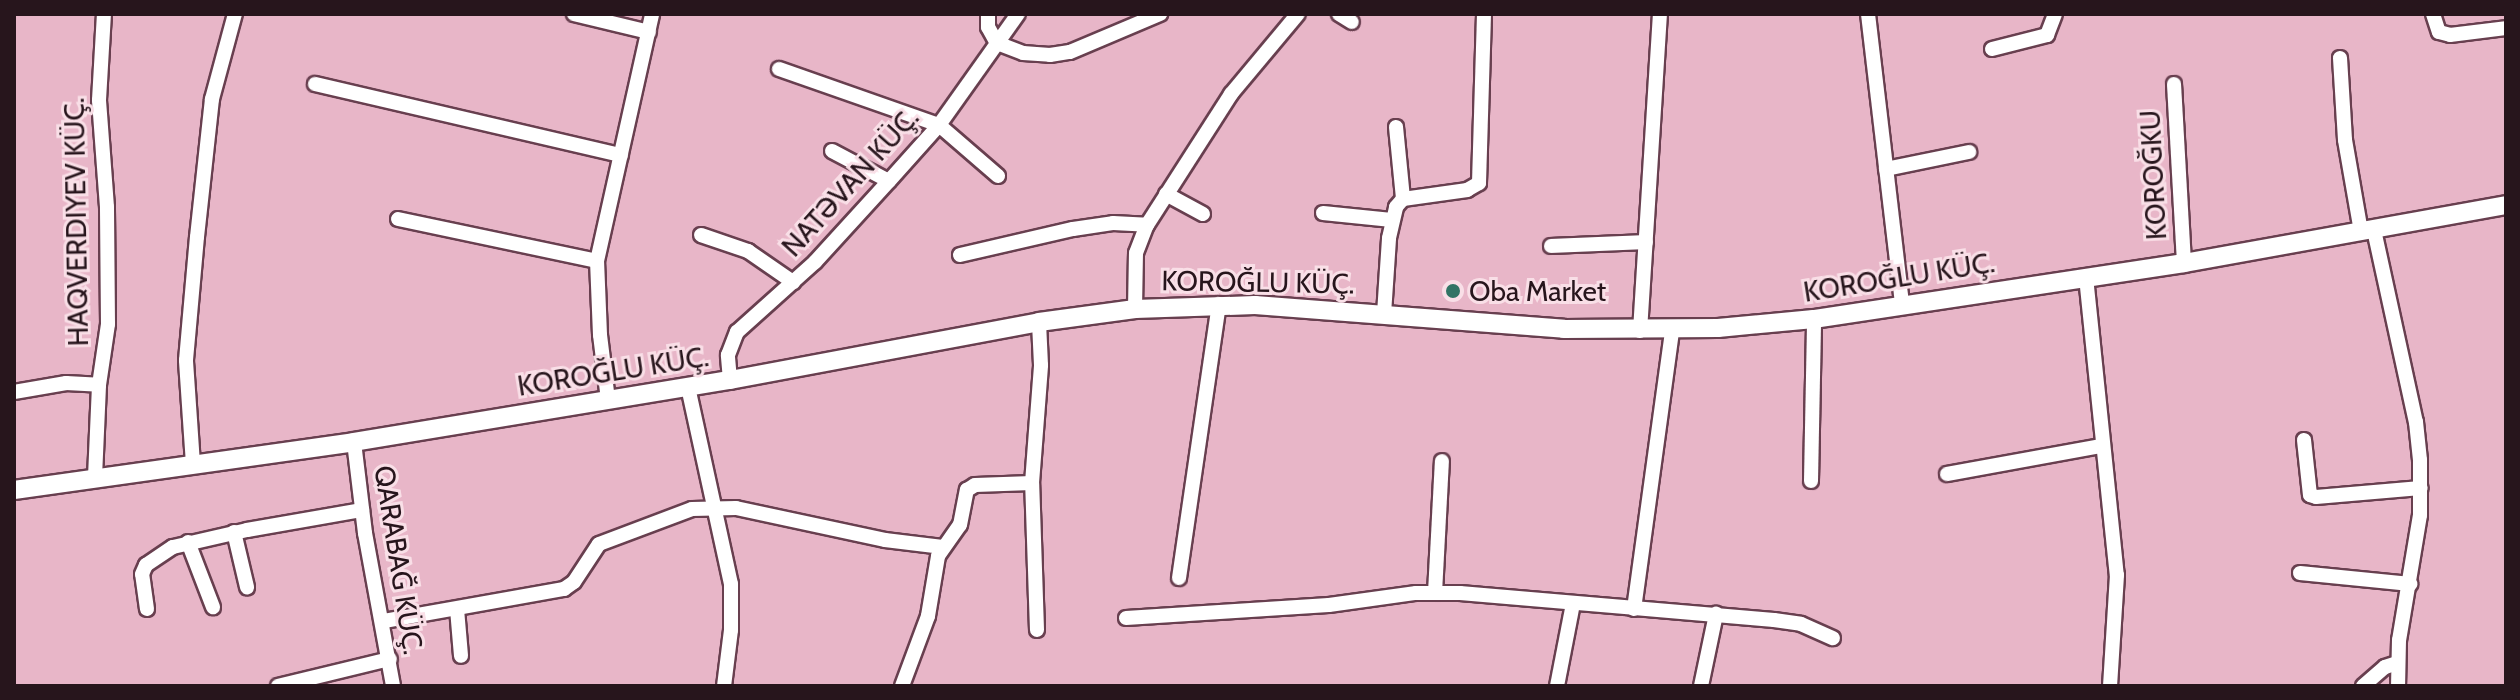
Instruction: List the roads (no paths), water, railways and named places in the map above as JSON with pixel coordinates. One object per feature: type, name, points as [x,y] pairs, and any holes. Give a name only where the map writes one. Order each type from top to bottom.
[{"type":"street","name":"HAQVERDIYEV KÜÇ.","points":[[95,477],[99,385],[108,324],[107,207],[99,100],[104,14]]},
{"type":"street","points":[[193,464],[186,360],[197,237],[212,99],[235,14]]},
{"type":"street","points":[[574,14],[649,32]]},
{"type":"street","points":[[608,400],[600,335],[597,261],[652,14]]},
{"type":"street","points":[[988,14],[988,27],[997,43],[1023,53],[1050,55],[1070,52],[1160,14]]},
{"type":"street","name":"NATƏVAN KÜÇ.","points":[[730,380],[728,355],[737,332],[793,282],[939,125],[1018,14]]},
{"type":"street","points":[[1135,309],[1136,253],[1147,225],[1248,71],[1298,14]]},
{"type":"street","points":[[1339,14],[1352,22]]},
{"type":"street","points":[[1403,199],[1467,190],[1479,183],[1484,14]]},
{"type":"street","points":[[1640,331],[1660,14]]},
{"type":"street","points":[[1868,14],[1902,305]]},
{"type":"street","points":[[1992,49],[2047,35],[2055,14]]},
{"type":"street","points":[[2433,14],[2439,32],[2450,35],[2506,28]]},
{"type":"street","points":[[2340,58],[2345,140],[2416,422],[2421,488],[2397,663],[2398,686]]},
{"type":"street","points":[[779,69],[939,125],[998,176]]},
{"type":"street","points":[[315,84],[621,155]]},
{"type":"street","name":"KOROĞKU","points":[[2174,84],[2184,263]]},
{"type":"street","points":[[1384,314],[1392,220],[1403,199],[1396,127]]},
{"type":"street","points":[[832,151],[889,181]]},
{"type":"street","points":[[1886,169],[1969,152]]},
{"type":"street","points":[[1166,194],[1203,214]]},
{"type":"street","name":"KOROĞLU KÜÇ.","points":[[14,490],[354,442],[730,380],[1039,322],[1135,309],[1219,304],[1564,329],[1672,330],[1814,319],[2184,263],[2506,205]]},
{"type":"street","points":[[1323,213],[1392,220]]},
{"type":"street","points":[[398,219],[597,261]]},
{"type":"street","points":[[960,255],[1073,229],[1113,223],[1147,225]]},
{"type":"street","points":[[701,235],[748,251],[793,282]]},
{"type":"street","points":[[1551,246],[1646,242]]},
{"type":"street","points":[[2086,277],[2101,446],[2110,493],[2117,575],[2110,686]]},
{"type":"street","points":[[1179,578],[1219,304]]},
{"type":"street","points":[[1811,481],[1814,319]]},
{"type":"street","points":[[1037,630],[1032,483],[1041,365],[1039,322]]},
{"type":"street","points":[[1634,609],[1672,330]]},
{"type":"street","points":[[14,392],[66,383],[99,385]]},
{"type":"street","points":[[688,387],[732,596],[724,686]]},
{"type":"street","points":[[2304,440],[2310,495],[2421,488]]},
{"type":"street","name":"QARABAĞ KÜÇ.","points":[[354,442],[362,510],[384,621],[393,686]]},
{"type":"street","points":[[1947,474],[2101,446]]},
{"type":"street","points":[[1435,593],[1442,461]]},
{"type":"street","points":[[902,686],[928,616],[943,547],[960,525],[967,490],[975,485],[1032,483]]},
{"type":"street","points":[[384,621],[564,589],[574,582],[599,544],[675,514],[715,507],[736,508],[885,540],[943,547]]},
{"type":"street","points":[[147,609],[142,574],[146,565],[188,542],[362,510]]},
{"type":"street","points":[[234,532],[247,587]]},
{"type":"street","points":[[188,542],[213,607]]},
{"type":"street","points":[[2300,573],[2410,584]]},
{"type":"street","points":[[1126,618],[1329,605],[1435,593],[1716,614],[1801,624],[1833,638]]},
{"type":"street","points":[[1557,686],[1573,604]]},
{"type":"street","points":[[457,609],[461,656]]},
{"type":"street","points":[[1701,686],[1716,614]]},
{"type":"street","points":[[278,686],[390,659]]},
{"type":"street","points":[[2363,686],[2385,667],[2397,663]]},
{"type":"place","name":"Oba Market","points":[[1453,291]]}]
